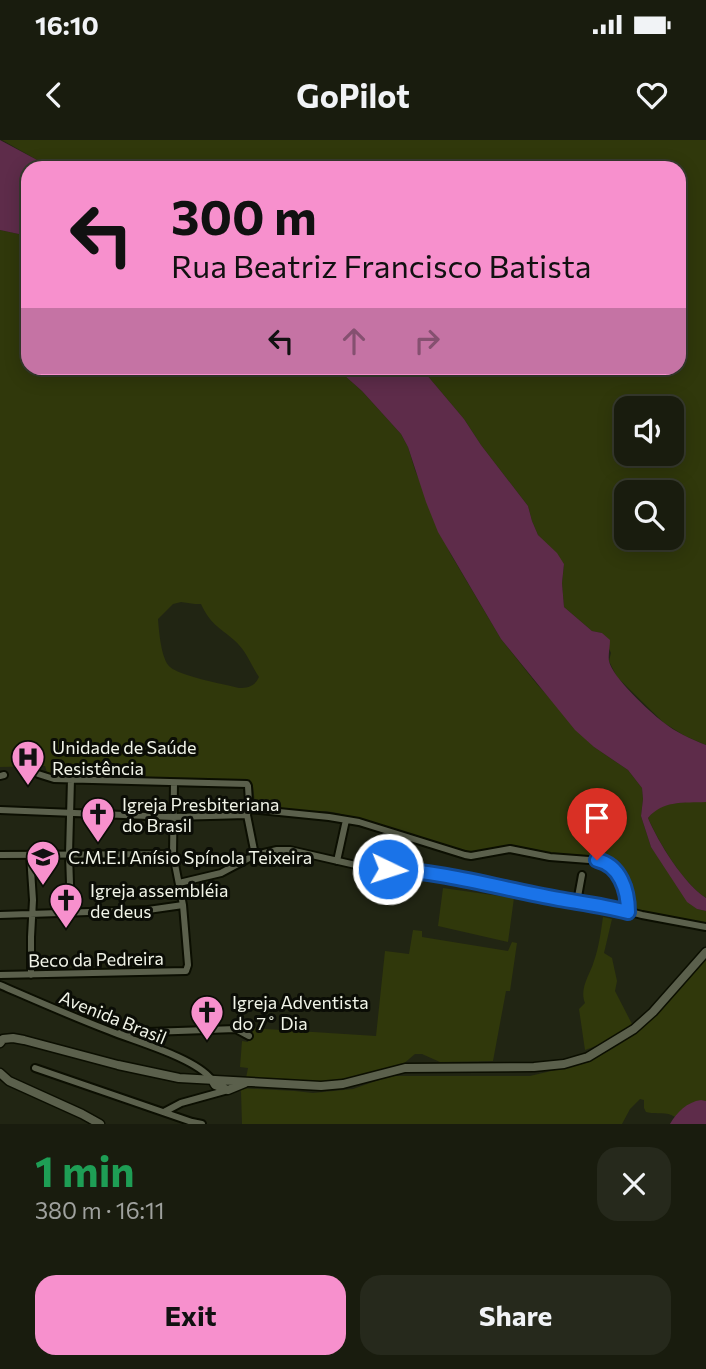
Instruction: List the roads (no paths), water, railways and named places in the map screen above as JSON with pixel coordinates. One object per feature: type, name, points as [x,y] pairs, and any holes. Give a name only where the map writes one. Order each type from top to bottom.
[{"type":"main road","points":[[1,1040],[24,1040],[152,1073],[214,1083],[247,1082],[321,1087],[405,1068],[534,1068],[564,1065],[588,1057],[634,1029],[653,1012],[706,952]]},
{"type":"main road","points":[[0,1074],[30,1092],[100,1124]]},
{"type":"main road","points":[[214,1083],[228,1090],[247,1082]]},
{"type":"street","points":[[38,774],[54,779],[246,784],[247,812],[255,855]]},
{"type":"street","points":[[71,779],[71,914]]},
{"type":"street","name":"Beco da Pedreira","points":[[0,975],[186,971],[188,965],[183,905],[173,854],[174,783]]},
{"type":"street","points":[[2,810],[173,817],[247,812],[346,820],[471,856],[510,849],[550,858],[602,861],[611,867],[623,882],[628,912]]},
{"type":"street","points":[[337,861],[346,820]]},
{"type":"street","points":[[179,883],[221,873],[255,855],[290,850],[360,866],[444,874],[706,927]]},
{"type":"street","points":[[0,855],[173,854]]},
{"type":"street","points":[[30,855],[33,900],[31,975]]},
{"type":"street","points":[[578,902],[582,875]]},
{"type":"street","points":[[0,915],[148,910],[183,905]]},
{"type":"street","name":"Avenida Brasil","points":[[0,985],[183,1059],[206,1072],[214,1083]]},
{"type":"street","points":[[115,1033],[236,1029],[249,1036]]},
{"type":"street","points":[[36,1068],[202,1124]]},
{"type":"street","points":[[205,1097],[214,1083]]},
{"type":"street","points":[[164,1112],[181,1103],[228,1090]]},
{"type":"place","name":"Unidade de Saúde Resistência","points":[[28,787]]},
{"type":"place","name":"Igreja Presbiteriana do Brasil","points":[[98,844]]},
{"type":"place","name":"C.M.E.I Anísio Spínola Teixeira","points":[[43,887]]},
{"type":"place","name":"Igreja assembléia de deus","points":[[66,930]]},
{"type":"place","name":"Igreja Adventista do 7˚ Dia","points":[[207,1042]]}]
